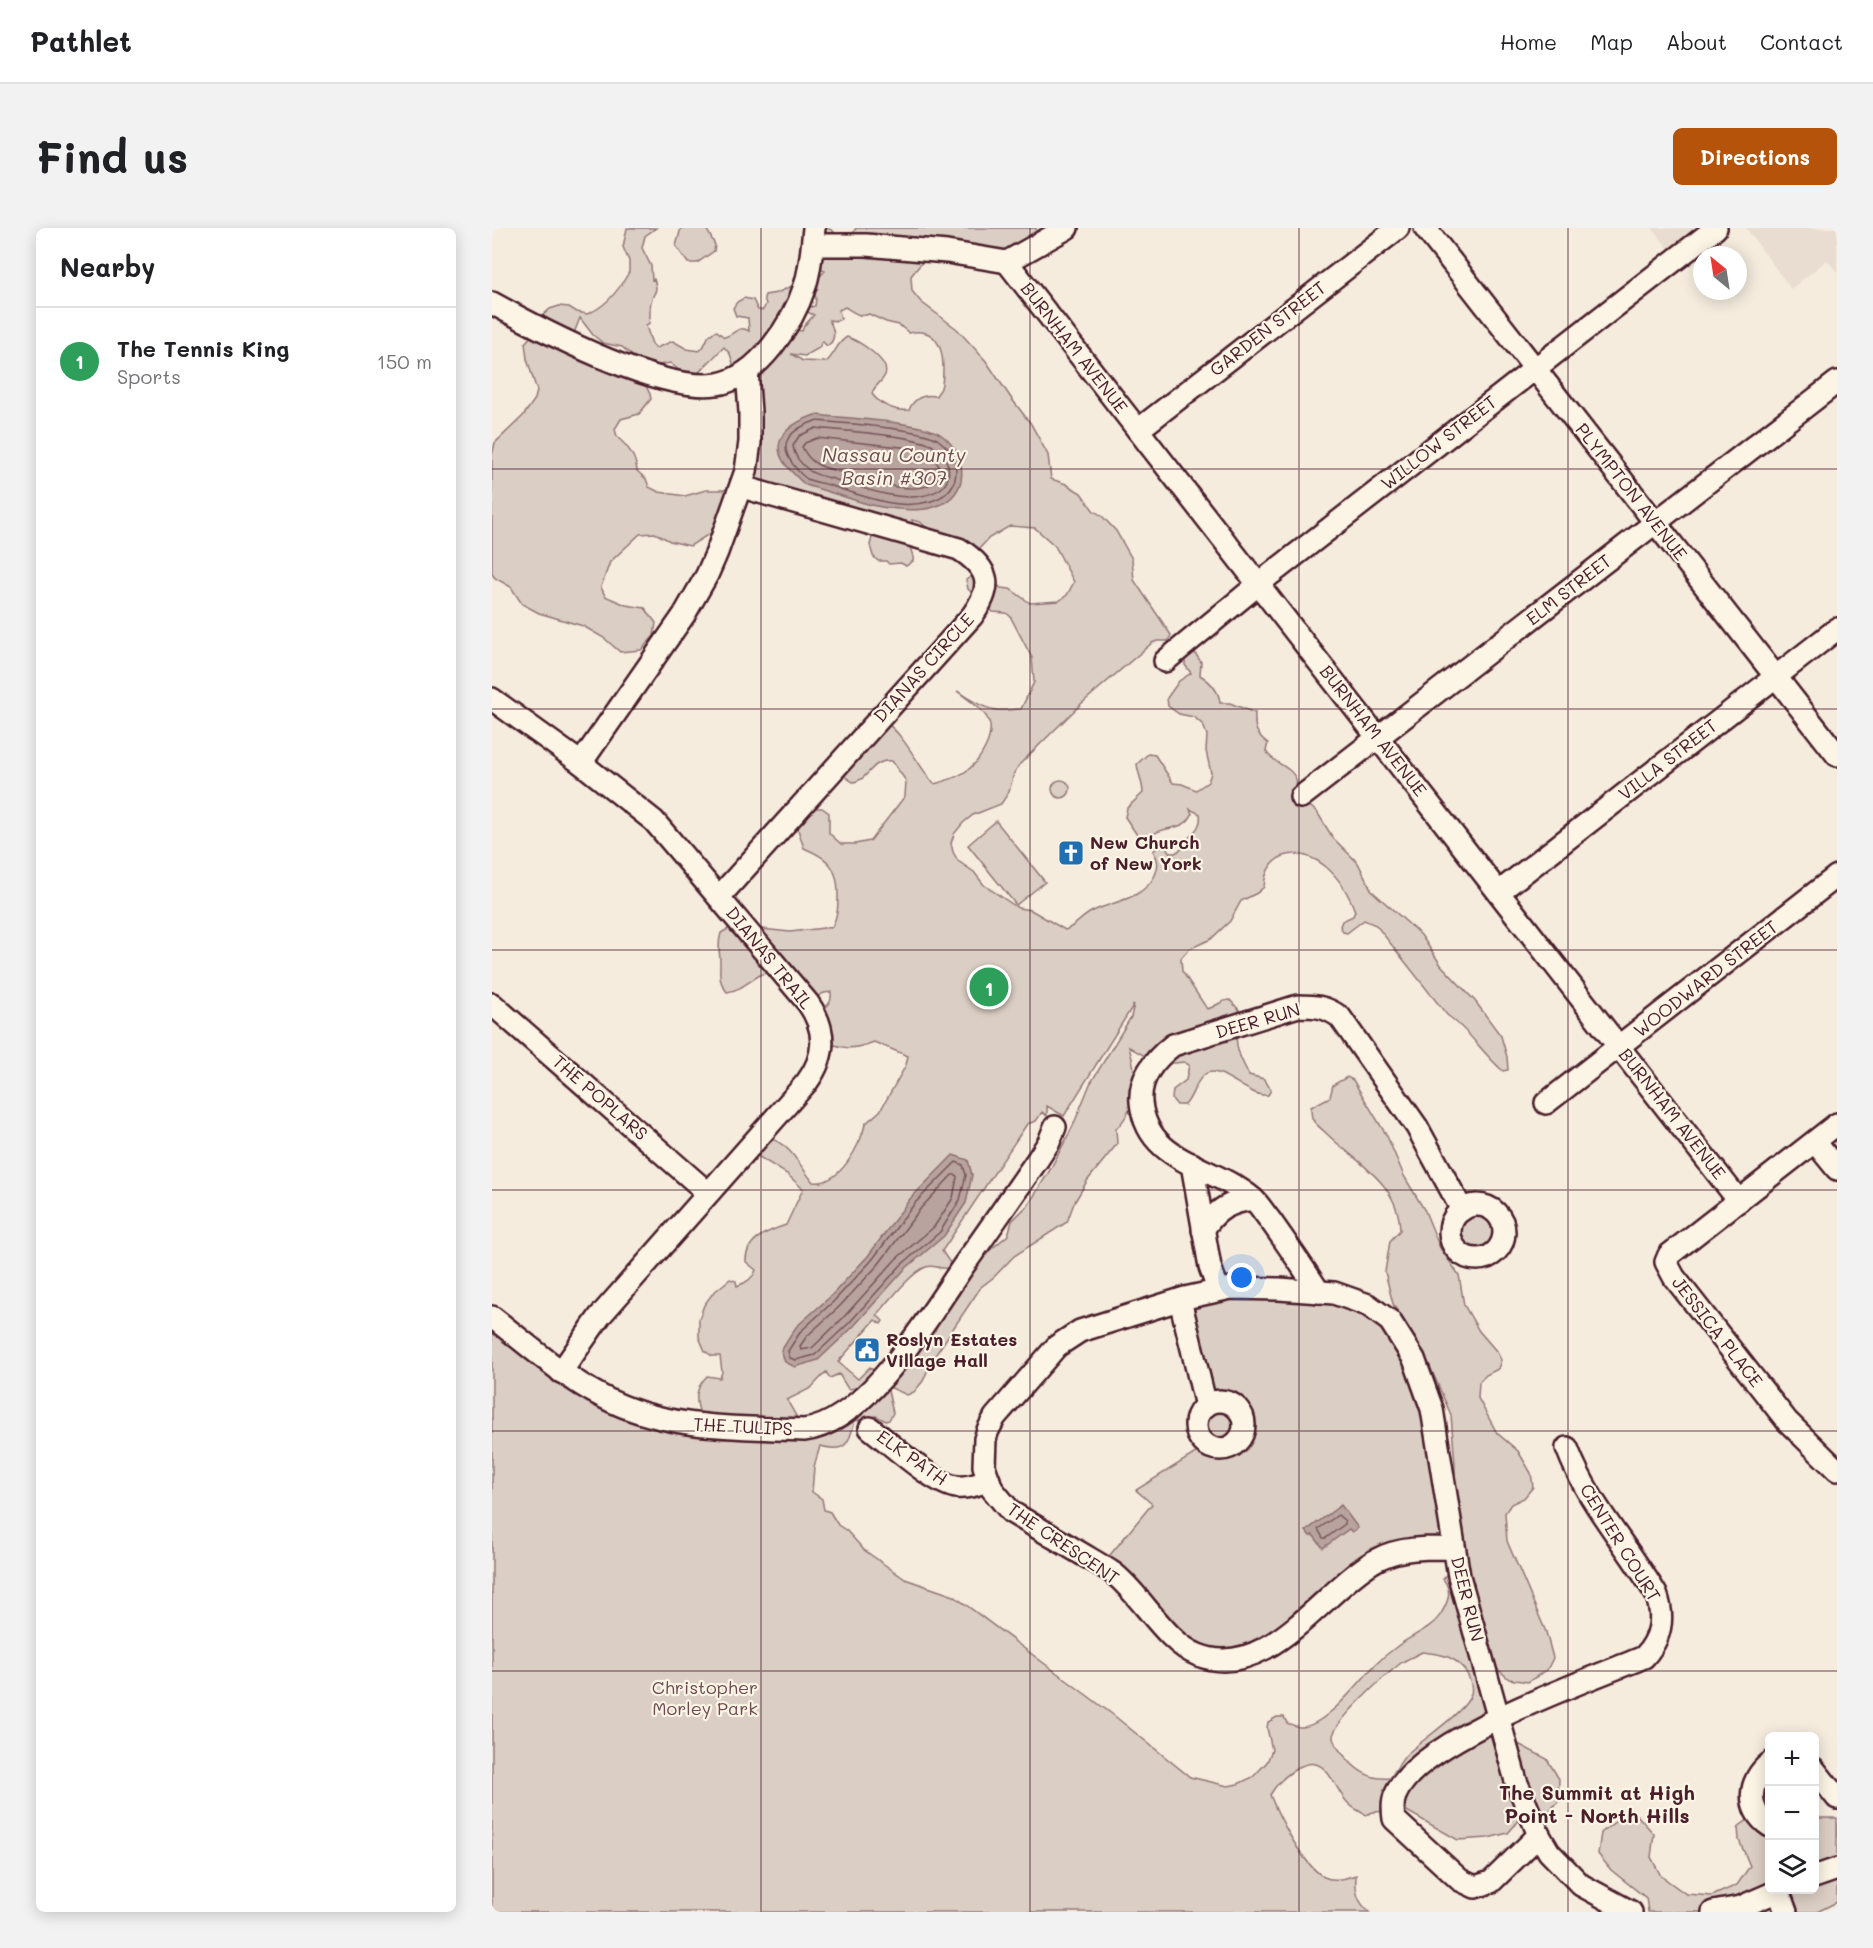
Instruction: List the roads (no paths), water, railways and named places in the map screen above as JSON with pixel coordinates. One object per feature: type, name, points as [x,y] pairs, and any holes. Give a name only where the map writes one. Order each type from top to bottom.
[{"type":"street","points":[[492,303],[604,358],[674,381],[697,385],[718,384],[747,371],[767,352],[788,322],[805,287],[813,236],[866,245],[947,252],[1007,262],[1067,228]]},
{"type":"street","name":"GARDEN STREET","points":[[1138,430],[1398,228]]},
{"type":"street","name":"PLYMPTON AVENUE","points":[[1425,228],[1837,755]]},
{"type":"street","name":"WILLOW STREET","points":[[1165,661],[1258,584],[1716,228]]},
{"type":"street","name":"BURNHAM AVENUE","points":[[1007,262],[1739,1201]]},
{"type":"street","points":[[581,763],[691,605],[717,552],[746,471],[750,442],[747,371]]},
{"type":"street","name":"ELM STREET","points":[[1301,797],[1837,382]]},
{"type":"street","name":"DIANAS CIRCLE","points":[[719,897],[972,616],[984,596],[987,584],[978,564],[959,549],[742,487]]},
{"type":"street","name":"VILLA STREET","points":[[1499,892],[1837,628]]},
{"type":"street","name":"DIANAS TRAIL","points":[[492,699],[581,763],[654,821],[814,1011],[823,1038],[820,1060],[807,1082],[600,1316],[561,1372]]},
{"type":"street","name":"WOODWARD STREET","points":[[1546,1103],[1837,876]]},
{"type":"street","name":"THE POPLARS","points":[[492,1004],[708,1193]]},
{"type":"street","name":"DEER RUN","points":[[1319,1292],[1292,1250],[1254,1199],[1224,1180],[1164,1149],[1154,1139],[1143,1117],[1141,1094],[1144,1079],[1158,1057],[1173,1045],[1298,1006],[1320,1006],[1330,1010],[1340,1017],[1417,1127],[1462,1210]]},
{"type":"street","points":[[1739,1201],[1837,1125]]},
{"type":"street","name":"THE TULIPS","points":[[492,1317],[561,1372],[620,1406],[680,1423],[717,1427],[804,1430],[830,1420],[862,1398],[899,1357],[1038,1159],[1055,1127]]},
{"type":"street","points":[[1815,1142],[1837,1169]]},
{"type":"street","points":[[1192,1164],[1210,1267],[1218,1290]]},
{"type":"street","points":[[1203,1230],[1212,1216],[1227,1205],[1254,1199]]},
{"type":"street","name":"JESSICA PLACE","points":[[1739,1201],[1670,1255],[1667,1258],[1667,1266],[1787,1421],[1837,1470]]},
{"type":"street","name":"DEER RUN","points":[[1218,1290],[1250,1288],[1319,1292],[1345,1296],[1368,1305],[1390,1321],[1414,1359],[1432,1408],[1459,1576],[1516,1781],[1539,1835],[1549,1852],[1581,1885],[1631,1912]]},
{"type":"street","name":"THE CRESCENT","points":[[1218,1290],[1080,1331],[1057,1346],[995,1417],[988,1430],[983,1456],[989,1480],[992,1490],[1011,1512],[1114,1574],[1180,1645],[1197,1655],[1212,1659],[1240,1658],[1275,1641],[1306,1619],[1365,1566],[1380,1558],[1398,1551],[1454,1548]]},
{"type":"street","points":[[1180,1300],[1206,1406]]},
{"type":"street","name":"ELK PATH","points":[[870,1428],[942,1482],[959,1487],[970,1487],[989,1480]]},
{"type":"street","name":"CENTER COURT","points":[[1539,1835],[1491,1882],[1475,1887],[1460,1880],[1394,1819],[1394,1797],[1403,1782],[1433,1753],[1498,1717],[1644,1657],[1659,1634],[1662,1614],[1656,1594],[1593,1501],[1576,1473],[1567,1448]]},
{"type":"street","points":[[1765,1766],[1760,1770],[1751,1795],[1757,1814],[1765,1821]]},
{"type":"street","points":[[1819,1774],[1837,1798]]},
{"type":"street","points":[[1819,1876],[1837,1869]]},
{"type":"street","points":[[1713,1912],[1741,1908],[1771,1894]]},
{"type":"street","points":[[1780,1894],[1786,1912]]},
{"type":"water","name":"Nassau County Basin #307","points":[[815,415],[898,423],[940,434],[955,450],[960,460],[962,470],[958,489],[942,504],[909,510],[875,506],[806,485],[784,463],[779,445],[787,430]]},
{"type":"water","points":[[953,1155],[968,1160],[972,1175],[966,1203],[944,1236],[905,1269],[853,1327],[818,1360],[795,1367],[785,1362],[781,1351],[796,1327],[830,1297],[868,1256],[910,1199]]},
{"type":"water","points":[[1341,1505],[1358,1528],[1352,1532],[1349,1529],[1323,1548],[1313,1535],[1310,1536],[1306,1531]]},
{"type":"place","name":"New Church of New York","points":[[1071,853]]},
{"type":"place","name":"The Tennis King","points":[[989,987]]},
{"type":"place","name":"Roslyn Estates Village Hall","points":[[867,1350]]},
{"type":"district","name":"The Summit at High Point - North Hills","points":[[1597,1804]]},
{"type":"park label","name":"Christopher Morley Park","points":[[705,1698]]}]
